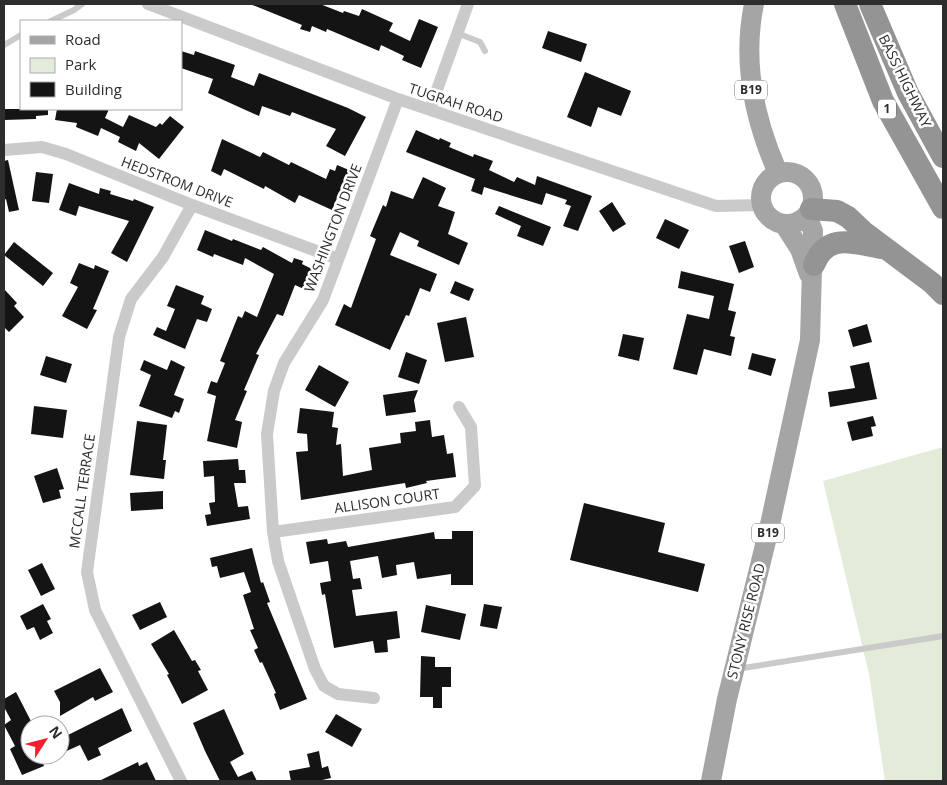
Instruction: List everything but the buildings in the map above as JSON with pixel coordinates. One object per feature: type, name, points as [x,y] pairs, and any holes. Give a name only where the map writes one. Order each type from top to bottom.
[{"type":"highway","name":"BASS HIGHWAY","points":[[845,4],[883,101],[943,208]]},
{"type":"highway","name":"BASS HIGHWAY","points":[[870,4],[908,93],[943,157]]},
{"type":"highway","points":[[809,212],[841,213],[932,283],[943,294]]},
{"type":"highway","points":[[812,274],[819,254],[826,247],[837,242],[849,241],[886,249]]},
{"type":"main road","name":"B19","points":[[754,4],[749,28],[748,64],[753,100],[778,173],[796,173],[808,181],[814,194],[809,212]]},
{"type":"main road","points":[[762,205],[761,196],[764,184],[778,173]]},
{"type":"main road","name":"B19","points":[[762,205],[770,218],[784,224]]},
{"type":"main road","points":[[784,224],[796,223],[809,212]]},
{"type":"main road","name":"STONY RISE ROAD","points":[[711,781],[734,669],[769,529],[810,340],[813,231],[809,212]]},
{"type":"main road","name":"STONY RISE ROAD","points":[[784,224],[800,249],[812,274]]},
{"type":"street","name":"TUGRAH ROAD","points":[[148,4],[398,99],[708,204],[728,206],[762,205]]},
{"type":"street","points":[[430,109],[468,4]]},
{"type":"street","name":"WASHINGTON DRIVE","points":[[374,698],[338,694],[324,686],[315,669],[278,561],[273,532],[267,434],[274,391],[284,363],[323,300],[398,99]]},
{"type":"street","name":"HEDSTROM DRIVE","points":[[4,150],[42,147],[66,154],[192,205],[338,259]]},
{"type":"street","name":"MCCALL TERRACE","points":[[181,781],[95,610],[87,572],[119,337],[131,300],[163,257],[192,205]]},
{"type":"street","name":"ALLISON COURT","points":[[273,532],[455,507],[475,486],[471,427],[460,407]]},
{"type":"lane","points":[[53,20],[82,4]]},
{"type":"lane","points":[[458,33],[480,42],[485,51]]},
{"type":"lane","points":[[4,45],[20,36]]},
{"type":"lane","points":[[734,669],[943,636]]},
{"type":"green space","points":[[943,447],[943,781],[885,781],[869,674],[823,481]]}]
